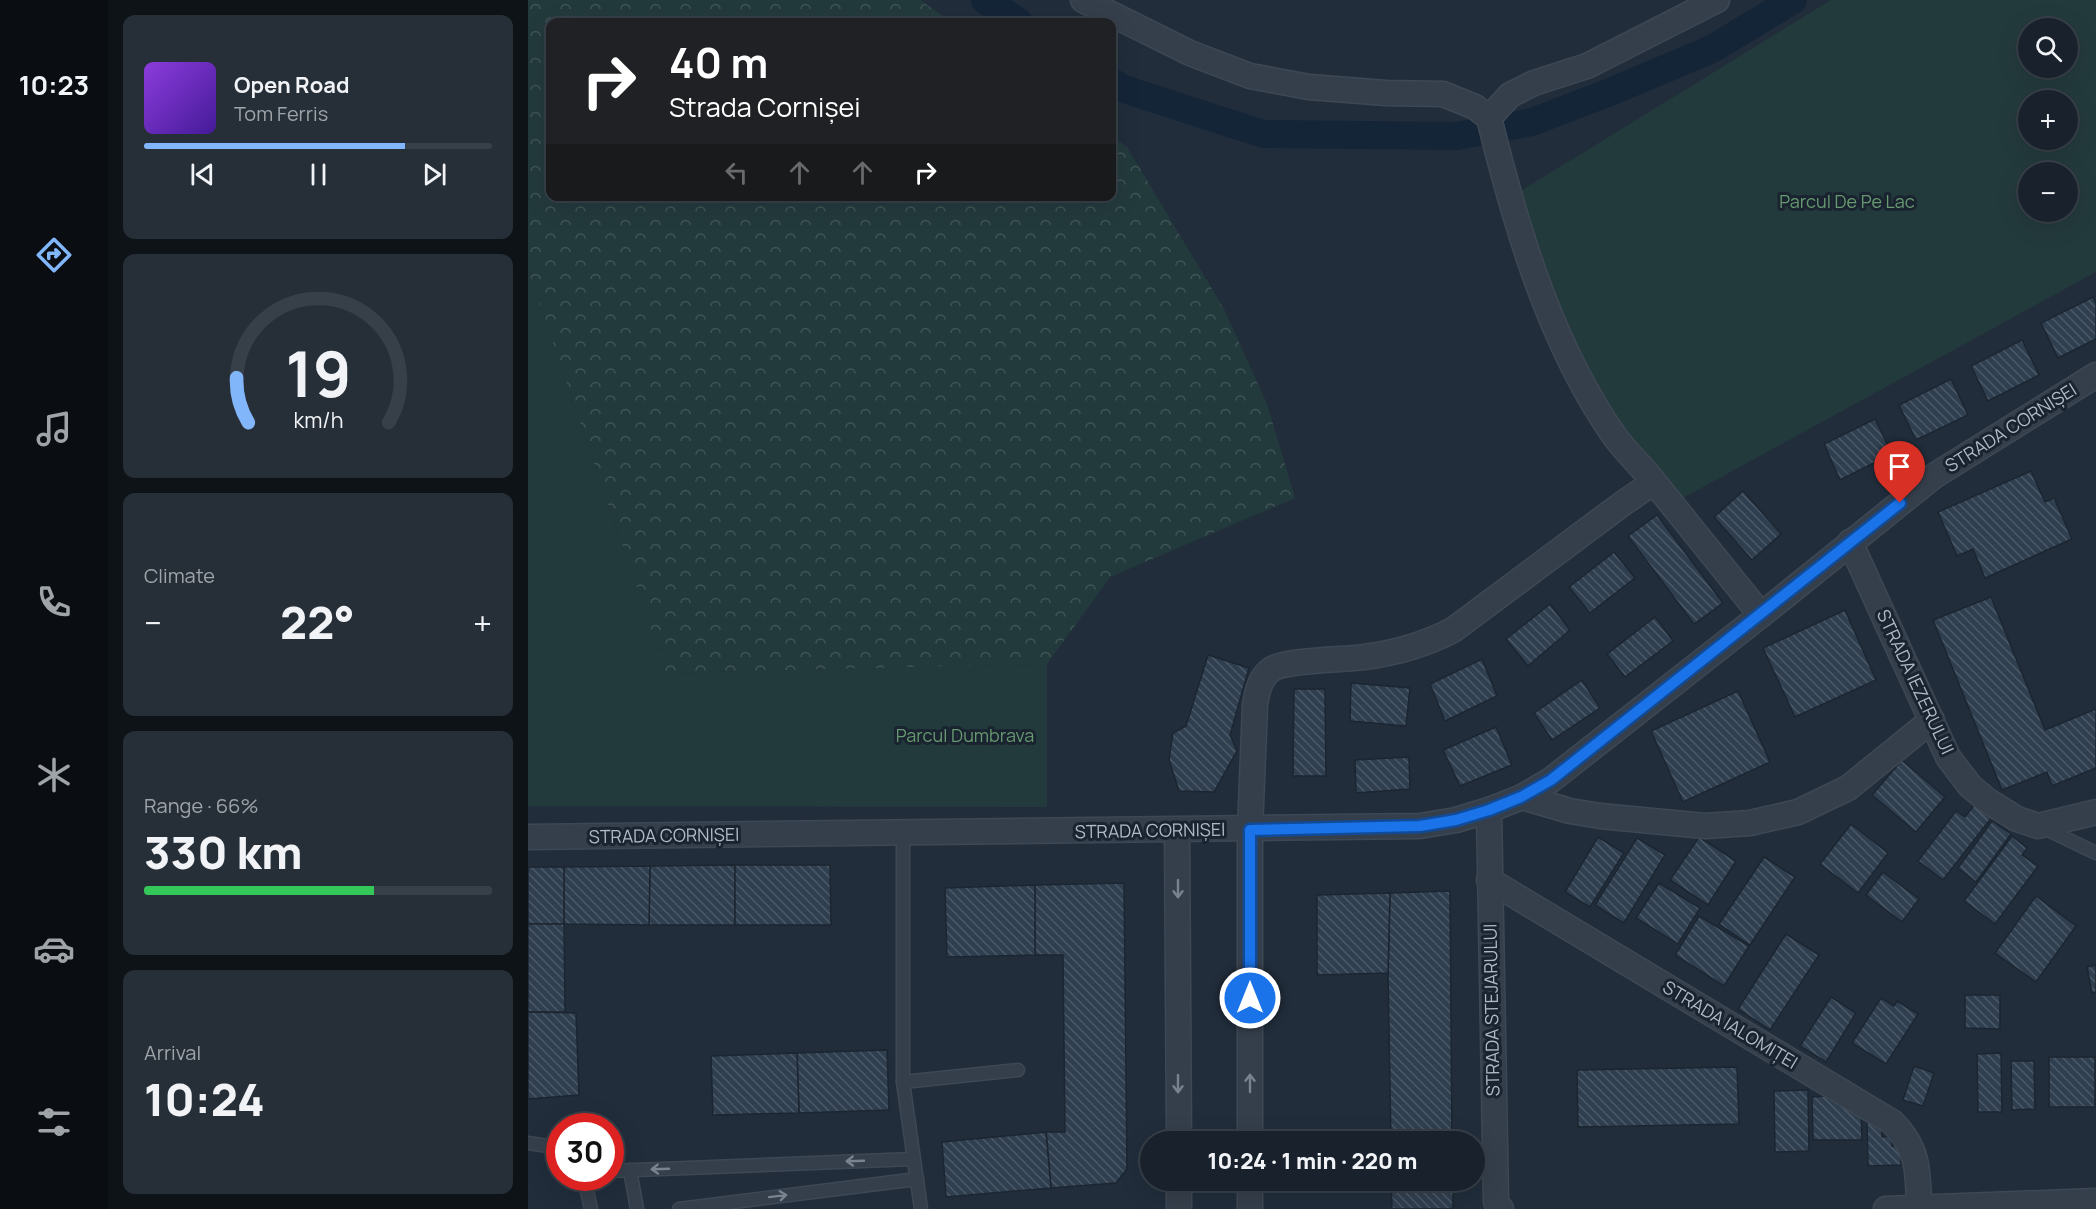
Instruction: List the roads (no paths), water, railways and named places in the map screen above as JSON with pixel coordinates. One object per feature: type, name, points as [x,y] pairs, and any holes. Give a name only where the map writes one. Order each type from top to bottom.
[{"type":"street","points":[[1083,0],[1190,53],[1250,76],[1309,87],[1386,93],[1443,94],[1475,107],[1490,118],[1522,240],[1559,336],[1586,391],[1616,439],[1761,615]]},
{"type":"street","points":[[1490,118],[1510,95],[1534,83],[1587,66],[1717,0]]},
{"type":"street","name":"STRADA CORNIȘEI","points":[[528,837],[1250,830],[1420,826],[1456,820],[1521,797],[1551,780],[1934,476],[2096,375]]},
{"type":"street","points":[[1250,1131],[1250,830],[1257,693],[1262,679],[1272,669],[1286,663],[1366,657],[1397,652],[1427,643],[1453,630],[1622,504],[1654,483]]},
{"type":"street","name":"STRADA IEZERULUI","points":[[1850,542],[1948,757],[1970,786],[1988,801],[2017,819],[2038,826]]},
{"type":"street","points":[[1521,797],[1570,811],[1612,818],[1705,826],[1750,823],[1798,812],[1848,788],[1932,720]]},
{"type":"street","name":"STRADA STEJARULUI","points":[[1489,810],[1496,1202],[1501,1209]]},
{"type":"street","points":[[2038,826],[2096,812]]},
{"type":"street","points":[[1177,831],[1179,1131]]},
{"type":"street","name":"STRADA IALOMIȚEI","points":[[1489,880],[1892,1122],[1905,1134],[1914,1151],[1918,1175],[1919,1207]]},
{"type":"street","points":[[1179,1191],[1179,1209]]},
{"type":"street","points":[[1250,1191],[1250,1209]]},
{"type":"street","points":[[1886,1209],[2096,1201]]},
{"type":"lane","name":"STRADA IEZERULUI","points":[[2038,826],[2096,853]]},
{"type":"lane","points":[[903,833],[903,1082],[921,1209]]},
{"type":"lane","points":[[903,1082],[1018,1070]]},
{"type":"lane","points":[[528,1143],[546,1146]]},
{"type":"lane","points":[[624,1170],[914,1159]]},
{"type":"lane","points":[[630,1170],[636,1209]]},
{"type":"lane","points":[[679,1209],[916,1179]]},
{"type":"lane","points":[[587,1191],[591,1209]]},
{"type":"waterway","points":[[985,0],[1013,18]]},
{"type":"waterway","points":[[1116,85],[1263,134],[1457,136],[1532,122],[1610,92],[1712,49],[1793,0]]},
{"type":"park label","name":"Parcul De Pe Lac","points":[[1847,202]]},
{"type":"park label","name":"Parcul Dumbrava","points":[[965,736]]}]
